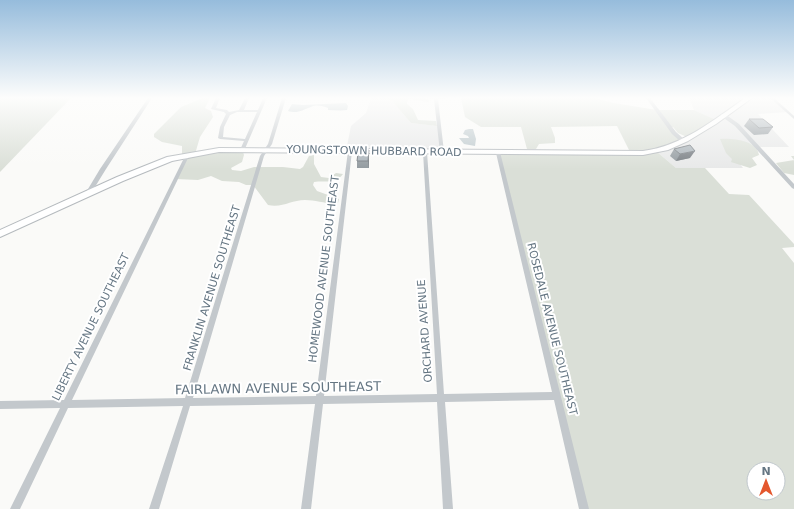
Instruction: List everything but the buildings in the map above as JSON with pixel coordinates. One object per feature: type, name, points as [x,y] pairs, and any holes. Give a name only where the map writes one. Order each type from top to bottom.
[{"type":"main road","name":"YOUNGSTOWN HUBBARD ROAD","points":[[0,234],[154,165],[187,156],[219,150],[498,154],[631,154],[663,149],[683,141],[714,122]]},
{"type":"street","points":[[88,194],[102,169],[134,122]]},
{"type":"street","points":[[224,122],[220,138],[245,140]]},
{"type":"street","points":[[242,150],[245,140],[254,122]]},
{"type":"street","name":"FRANKLIN AVENUE SOUTHEAST","points":[[154,509],[188,402],[262,156],[270,144],[277,122]]},
{"type":"street","points":[[439,122],[442,152]]},
{"type":"street","points":[[666,122],[674,133],[683,141]]},
{"type":"street","points":[[732,122],[740,127],[794,187]]},
{"type":"street","name":"HOMEWOOD AVENUE SOUTHEAST","points":[[306,509],[350,151]]},
{"type":"street","name":"ORCHARD AVENUE","points":[[425,152],[448,509]]},
{"type":"street","name":"ROSEDALE AVENUE SOUTHEAST","points":[[498,154],[584,509]]},
{"type":"street","name":"LIBERTY AVENUE SOUTHEAST","points":[[16,509],[187,156]]},
{"type":"street","name":"FAIRLAWN AVENUE SOUTHEAST","points":[[0,405],[557,396]]},
{"type":"shaded area","points":[[0,122],[48,122],[0,172]]},
{"type":"shaded area","points":[[166,122],[210,122],[200,137],[195,154],[219,150],[243,152],[244,155],[242,162],[231,168],[232,170],[241,171],[254,167],[283,167],[300,169],[303,167],[309,156],[314,155],[314,164],[321,177],[329,178],[336,173],[343,174],[337,180],[314,182],[313,185],[317,191],[339,199],[338,203],[334,204],[305,200],[273,206],[268,205],[253,185],[222,181],[211,176],[198,180],[176,179],[187,156],[182,157],[182,146],[162,142],[154,137],[154,134]]},
{"type":"shaded area","points":[[356,122],[410,122],[439,126],[442,152],[346,151],[351,126]]},
{"type":"shaded area","points":[[410,122],[436,122],[437,126]]},
{"type":"shaded area","points":[[473,122],[713,122],[689,138],[678,133],[673,127],[670,128],[683,141],[656,151],[676,168],[705,168],[729,194],[749,195],[794,244],[794,247],[782,248],[794,263],[794,509],[584,509],[498,153],[631,154],[617,126],[551,127],[555,138],[555,143],[539,144],[536,149],[527,149],[521,127],[481,127]]},
{"type":"shaded area","points":[[712,122],[765,122],[789,147],[727,147],[743,168],[676,168],[656,151],[676,144]]},
{"type":"shaded area","points":[[473,129],[476,139],[475,146],[464,144],[459,138],[469,138],[463,134],[465,130]]},
{"type":"shaded area","points":[[720,139],[743,141],[754,146],[759,155],[752,158],[757,165],[750,168],[731,162],[732,159],[726,153]]},
{"type":"shaded area","points":[[794,160],[794,175],[784,173],[776,163]]}]
